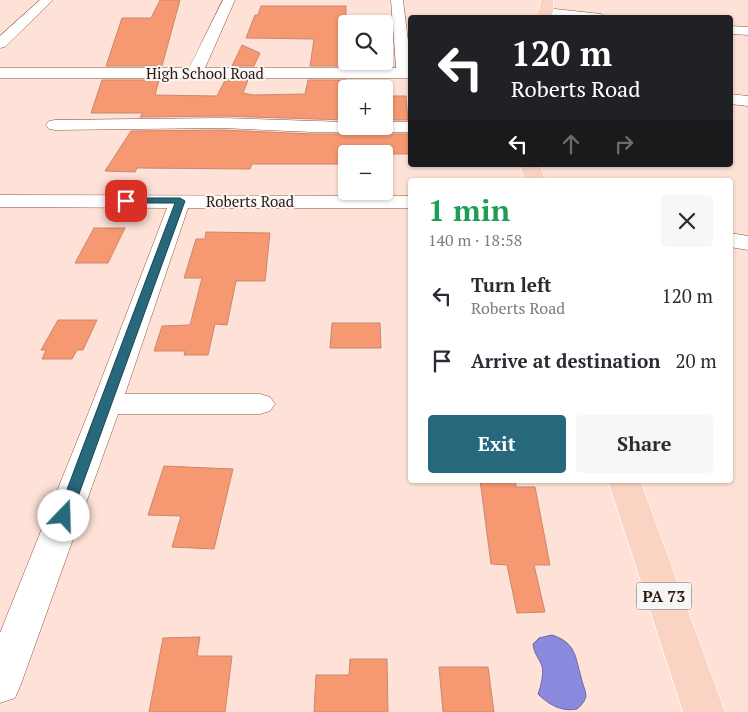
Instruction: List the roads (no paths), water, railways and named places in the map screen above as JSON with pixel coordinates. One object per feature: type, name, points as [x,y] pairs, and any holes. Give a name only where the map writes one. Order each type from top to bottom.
[{"type":"main road","name":"PA 73","points":[[625,483],[704,712]]},
{"type":"street","points":[[0,44],[47,0]]},
{"type":"street","points":[[195,73],[229,0]]},
{"type":"street","points":[[397,0],[407,73]]},
{"type":"street","points":[[545,10],[580,15]]},
{"type":"street","points":[[733,30],[748,32]]},
{"type":"street","name":"High School Road","points":[[0,73],[407,73]]},
{"type":"street","points":[[733,100],[748,102]]},
{"type":"street","points":[[54,125],[222,123],[312,127],[408,127]]},
{"type":"street","name":"Roberts Road","points":[[0,201],[408,202]]},
{"type":"street","points":[[0,684],[107,404],[180,201]]},
{"type":"street","points":[[733,240],[748,243]]},
{"type":"street","points":[[107,404],[260,404]]}]
